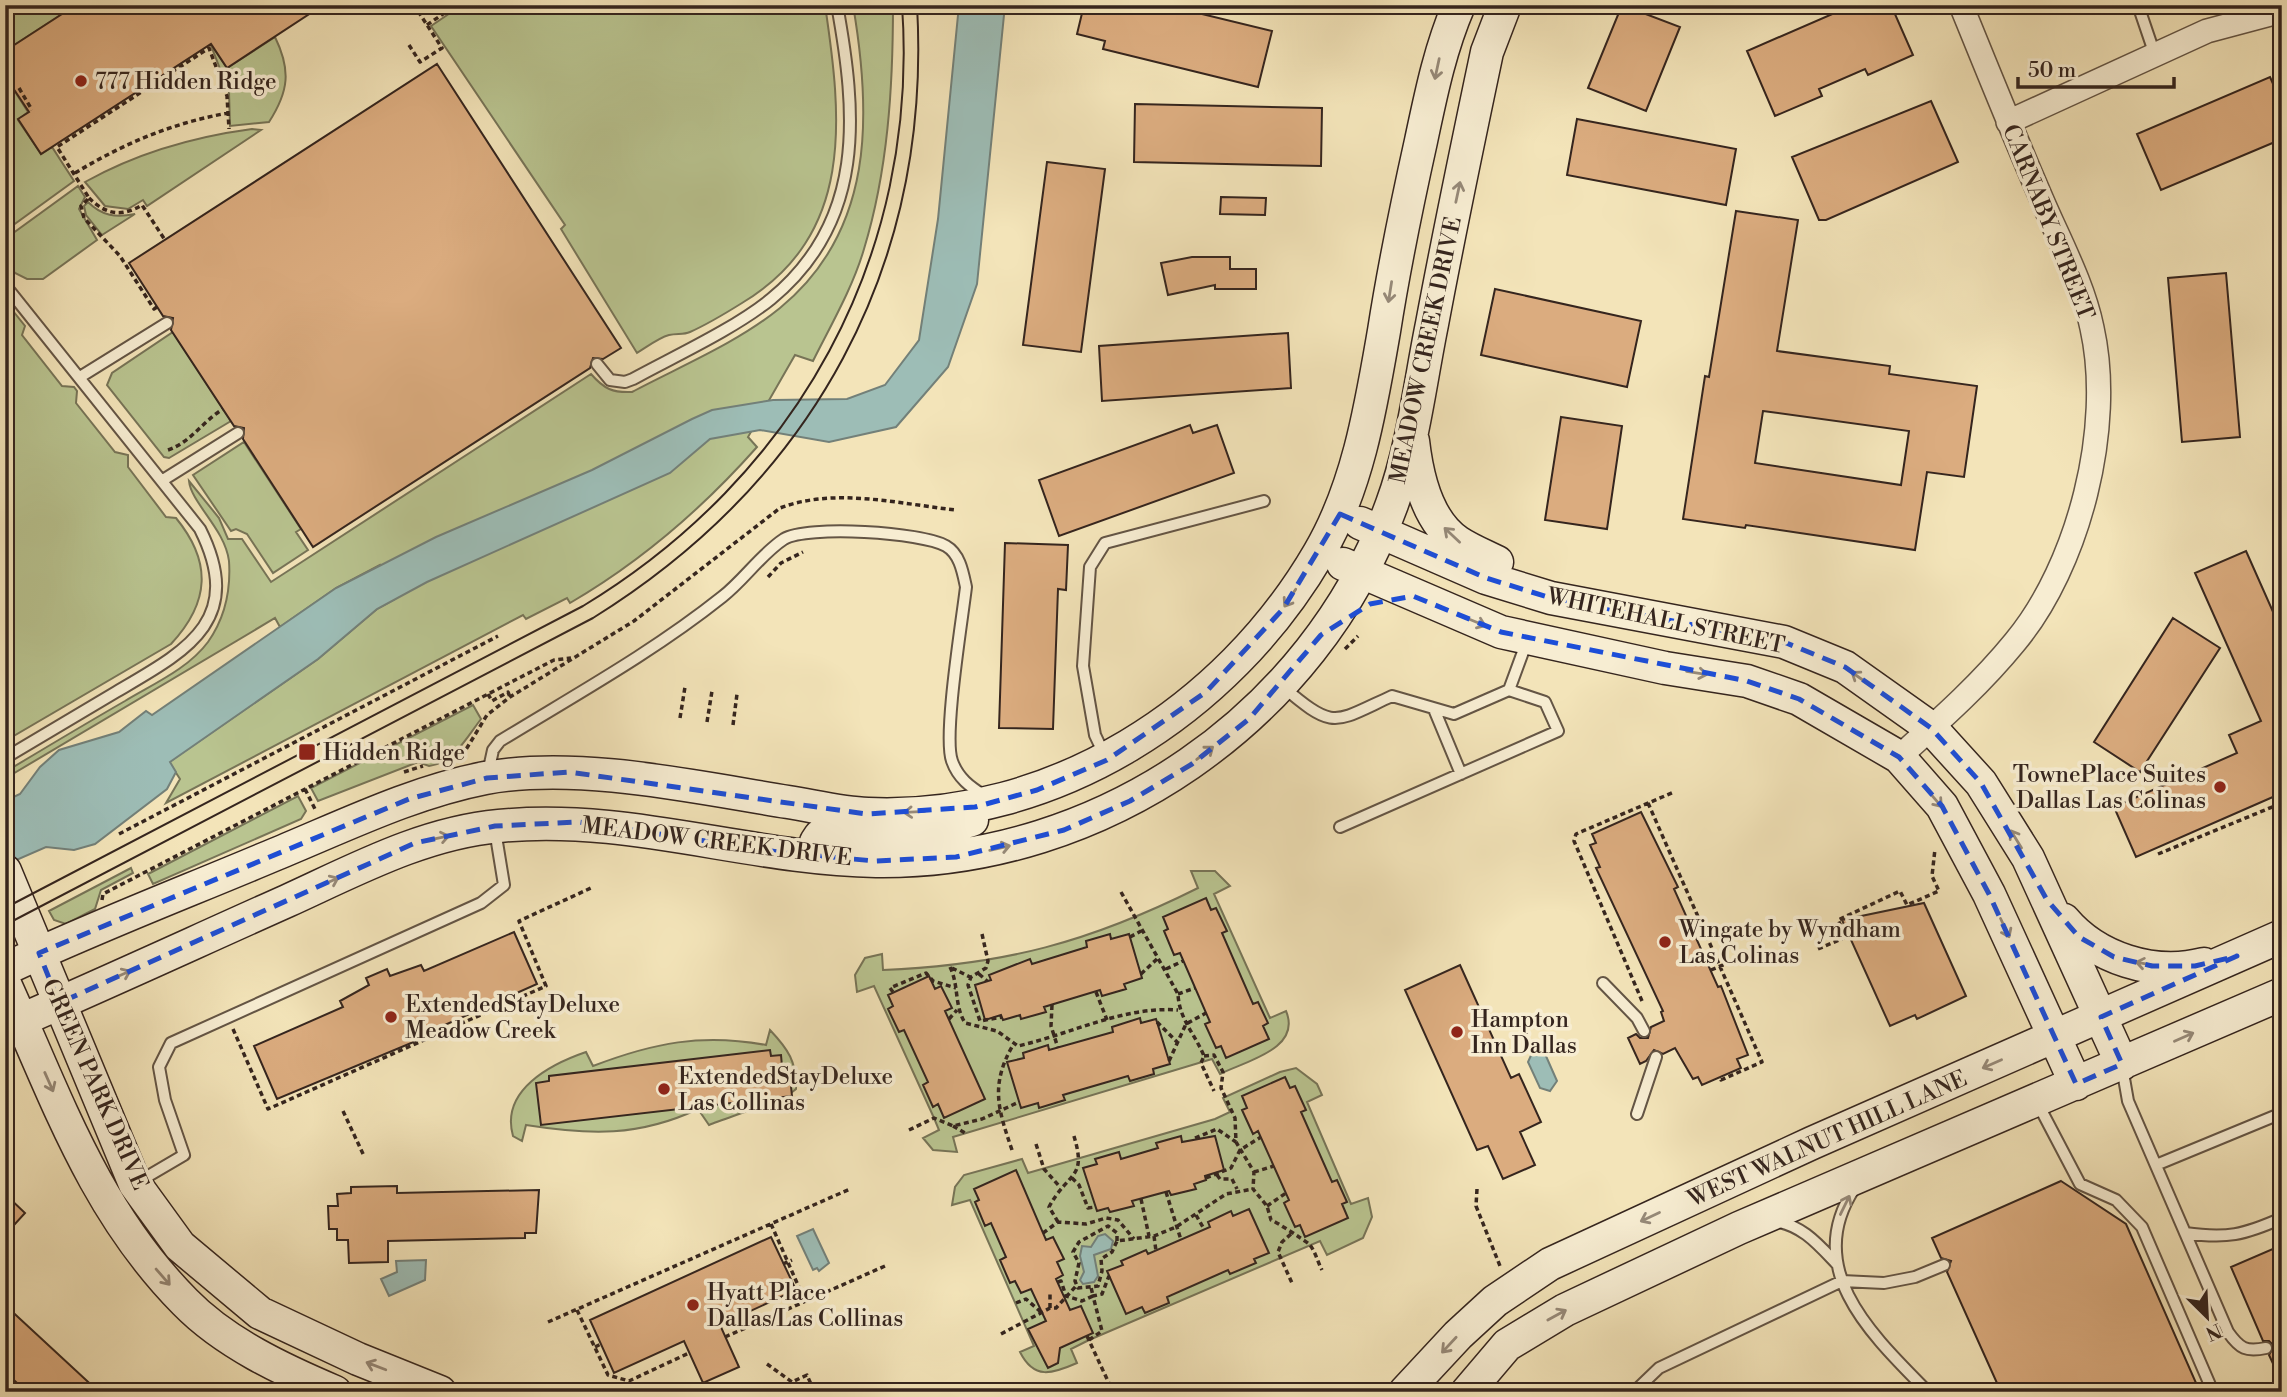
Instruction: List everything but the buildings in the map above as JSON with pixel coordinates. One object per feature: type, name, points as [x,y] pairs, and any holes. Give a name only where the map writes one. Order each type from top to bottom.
[{"type":"street","name":"MEADOW CREEK DRIVE","points":[[5,969],[409,799],[487,778],[569,772],[696,787],[866,814],[928,811],[993,802],[1037,790],[1107,760],[1206,692],[1283,609],[1320,553],[1340,514],[1370,415],[1398,244],[1442,44],[1459,5]]},
{"type":"street","name":"MEADOW CREEK DRIVE","points":[[13,1023],[415,843],[495,826],[579,822],[807,855],[875,861],[956,857],[1064,830],[1130,801],[1192,764],[1249,719],[1321,635],[1360,573],[1394,501],[1412,428],[1487,52],[1505,5]]},
{"type":"street","name":"CARNABY STREET","points":[[1899,757],[1971,692],[2017,640],[2061,569],[2094,461],[2099,380],[2092,328],[2077,280],[2008,122],[1961,5]]},
{"type":"street","points":[[2008,122],[2207,31],[2282,11]]},
{"type":"street","points":[[1412,428],[1416,463],[1435,518],[1457,542],[1496,562],[1551,598]]},
{"type":"street","name":"WHITEHALL STREET","points":[[1340,514],[1486,578],[1551,598],[1784,642],[1845,667],[1931,728],[1981,783],[2028,858],[2122,1065]]},
{"type":"street","name":"WHITEHALL STREET","points":[[1320,553],[1360,573],[1501,632],[1665,668],[1747,681],[1798,699],[1899,757],[1942,806],[1989,894],[2076,1084]]},
{"type":"street","points":[[1321,635],[1370,604],[1413,596]]},
{"type":"street","points":[[487,778],[495,826]]},
{"type":"street","points":[[807,855],[820,836],[920,836],[973,820],[1037,790]]},
{"type":"street","name":"GREEN PARK DRIVE","points":[[10,882],[135,1184],[180,1246],[260,1312],[358,1359],[439,1392]]},
{"type":"street","points":[[2047,900],[2079,937],[2096,950],[2113,957],[2152,966],[2195,966],[2237,956]]},
{"type":"street","name":"WEST WALNUT HILL LANE","points":[[1405,1392],[1458,1335],[1495,1301],[1550,1264],[1812,1143],[2282,936]]},
{"type":"street","name":"GREEN PARK DRIVE","points":[[5,984],[13,1023],[93,1180],[126,1234],[196,1311],[265,1360],[335,1392]]},
{"type":"street","name":"WEST WALNUT HILL LANE","points":[[1466,1392],[1520,1335],[1565,1310],[1739,1228],[2122,1065],[2282,993]]},
{"type":"street","points":[[1485,1392],[1501,1353]]},
{"type":"lane","points":[[597,363],[610,380],[625,382],[633,379],[769,301],[810,258],[836,210],[845,184],[850,155],[849,84],[837,5]]},
{"type":"lane","points":[[2138,5],[2155,55]]},
{"type":"lane","points":[[5,285],[200,529],[215,567],[215,602],[202,630],[178,655],[5,758]]},
{"type":"lane","points":[[80,377],[167,323]]},
{"type":"lane","points":[[163,480],[238,433]]},
{"type":"lane","points":[[1107,760],[1095,735],[1083,666],[1090,567],[1105,543],[1264,501]]},
{"type":"lane","points":[[487,778],[493,750],[500,741],[654,647],[724,597],[784,540],[811,532],[918,538],[947,547],[962,567],[966,587],[951,721],[950,758],[958,775],[993,802]]},
{"type":"lane","points":[[1508,690],[1528,639]]},
{"type":"lane","points":[[1280,685],[1315,715],[1339,720],[1392,695],[1454,714],[1508,690],[1545,702],[1558,731],[1340,827]]},
{"type":"lane","points":[[1434,709],[1461,774]]},
{"type":"lane","points":[[135,1184],[184,1155],[165,1100],[159,1067],[172,1043],[481,903],[504,885],[495,826]]},
{"type":"lane","points":[[1603,983],[1637,1018],[1644,1031]]},
{"type":"lane","points":[[1637,1114],[1656,1057]]},
{"type":"lane","points":[[2122,1065],[2128,1101],[2228,1332],[2237,1346],[2248,1352],[2266,1348]]},
{"type":"lane","points":[[2036,1101],[2080,1184],[2116,1200],[2141,1227],[2213,1392]]},
{"type":"lane","points":[[2156,1165],[2282,1113]]},
{"type":"lane","points":[[1887,1165],[1856,1185],[1845,1202],[1836,1232],[1836,1263],[1842,1281],[1869,1332],[1928,1392]]},
{"type":"lane","points":[[2185,1233],[2221,1238],[2247,1234],[2282,1218]]},
{"type":"lane","points":[[1739,1228],[1776,1221],[1794,1227],[1811,1236],[1836,1263]]},
{"type":"lane","points":[[1634,1392],[1659,1368],[1842,1281],[1884,1283],[1915,1278],[1944,1265]]},
{"type":"path","points":[[409,45],[420,62],[442,48],[414,5]]},
{"type":"path","points":[[426,25],[456,5]]},
{"type":"path","points":[[165,240],[142,205],[127,213],[112,213],[98,206],[89,198],[56,146],[209,48],[220,73],[229,129]]},
{"type":"path","points":[[19,88],[33,110]]},
{"type":"path","points":[[74,174],[145,136],[181,123],[228,113]]},
{"type":"path","points":[[89,198],[81,206],[84,218],[120,256],[154,309],[157,307]]},
{"type":"path","points":[[168,450],[184,444],[197,428],[223,409]]},
{"type":"path","points":[[461,757],[487,715],[510,697],[634,621],[780,508],[796,502],[826,498],[956,510]]},
{"type":"path","points":[[119,834],[498,636]]},
{"type":"path","points":[[102,912],[103,894],[554,660],[574,658]]},
{"type":"path","points":[[680,718],[685,687]]},
{"type":"path","points":[[707,722],[712,691]]},
{"type":"path","points":[[488,694],[492,701],[508,692],[510,697]]},
{"type":"path","points":[[733,725],[737,694]]},
{"type":"path","points":[[395,775],[418,766],[428,768]]},
{"type":"path","points":[[305,789],[313,809],[326,804]]},
{"type":"path","points":[[1637,1018],[1643,999],[1574,841],[1576,834],[1674,792]]},
{"type":"path","points":[[1648,803],[1762,1062],[1721,1080],[1720,1077]]},
{"type":"path","points":[[2158,854],[2282,803]]},
{"type":"path","points":[[1818,949],[1846,937],[1838,920],[1900,891],[1907,905],[1939,891],[1932,876],[1935,848],[1940,841]]},
{"type":"path","points":[[227,1016],[268,1109],[545,986],[519,921],[592,888]]},
{"type":"path","points":[[1121,892],[1141,932],[1166,969],[1178,994],[1178,1010],[1204,1056]]},
{"type":"path","points":[[1130,937],[1141,932]]},
{"type":"path","points":[[982,934],[988,961],[986,968],[971,977],[950,967],[956,978],[957,1010],[965,1023],[997,1031],[1013,1045]]},
{"type":"path","points":[[1711,970],[1747,955]]},
{"type":"path","points":[[1141,974],[1157,959]]},
{"type":"path","points":[[1166,969],[1183,961]]},
{"type":"path","points":[[893,992],[890,988],[926,974],[933,981],[956,988]]},
{"type":"path","points":[[979,974],[987,981]]},
{"type":"path","points":[[971,977],[968,985],[981,1021],[1002,1017]]},
{"type":"path","points":[[1178,994],[1195,988]]},
{"type":"path","points":[[1096,992],[1107,1020]]},
{"type":"path","points":[[1052,1005],[1053,1038],[1058,1048]]},
{"type":"path","points":[[1013,1045],[1053,1038],[1107,1020],[1156,1008],[1178,1010]]},
{"type":"path","points":[[949,1019],[957,1010]]},
{"type":"path","points":[[1169,1060],[1186,1024],[1206,1013]]},
{"type":"path","points":[[1157,1022],[1179,1043]]},
{"type":"path","points":[[1012,1150],[999,1111],[1000,1068],[1013,1045]]},
{"type":"path","points":[[1204,1056],[1214,1055],[1223,1072],[1221,1088],[1235,1118],[1236,1142],[1254,1172],[1253,1189],[1267,1206],[1271,1220],[1277,1221],[1291,1234],[1310,1245],[1322,1270]]},
{"type":"path","points":[[1204,1056],[1201,1063],[1214,1091]]},
{"type":"path","points":[[953,1126],[1019,1102]]},
{"type":"path","points":[[343,1111],[364,1156]]},
{"type":"path","points":[[909,1130],[934,1118],[965,1133]]},
{"type":"path","points":[[1195,1138],[1217,1129],[1236,1142]]},
{"type":"path","points":[[1058,1222],[1049,1207],[1060,1187],[1072,1178],[1081,1158],[1073,1133]]},
{"type":"path","points":[[1206,1178],[1231,1168],[1240,1150],[1261,1137]]},
{"type":"path","points":[[1036,1143],[1044,1169],[1060,1187]]},
{"type":"path","points":[[1254,1172],[1274,1166]]},
{"type":"path","points":[[1217,1175],[1220,1179],[1232,1179],[1237,1190]]},
{"type":"path","points":[[1072,1178],[1079,1185],[1088,1208],[1095,1207]]},
{"type":"path","points":[[548,1322],[850,1189]]},
{"type":"path","points":[[1118,1241],[1151,1236],[1176,1227],[1237,1190],[1253,1189]]},
{"type":"path","points":[[1476,1189],[1476,1206],[1501,1268]]},
{"type":"path","points":[[1166,1192],[1181,1240]]},
{"type":"path","points":[[1267,1206],[1286,1193]]},
{"type":"path","points":[[1141,1199],[1156,1251]]},
{"type":"path","points":[[1196,1215],[1204,1229]]},
{"type":"path","points":[[1043,1233],[1058,1222],[1086,1224],[1105,1218],[1118,1220],[1134,1239]]},
{"type":"path","points":[[771,1224],[806,1301]]},
{"type":"path","points":[[1086,1224],[1086,1237]]},
{"type":"path","points":[[1001,1334],[1050,1308],[1056,1308],[1077,1285],[1079,1263],[1073,1252],[1086,1237],[1108,1226],[1117,1233],[1118,1241],[1112,1252],[1101,1259],[1102,1271],[1098,1286],[1078,1288],[1077,1285]]},
{"type":"path","points":[[1291,1234],[1282,1242],[1279,1252],[1292,1283]]},
{"type":"path","points":[[725,1337],[885,1266]]},
{"type":"path","points":[[1066,1296],[1082,1301],[1102,1294],[1109,1276]]},
{"type":"path","points":[[1058,1282],[1061,1281],[1066,1296]]},
{"type":"path","points":[[1091,1287],[1102,1331],[1088,1338],[1113,1392]]},
{"type":"path","points":[[1050,1293],[1050,1308]]},
{"type":"path","points":[[1016,1303],[1026,1299],[1042,1313]]},
{"type":"path","points":[[577,1310],[608,1376],[629,1381],[689,1353]]},
{"type":"path","points":[[595,1347],[601,1344]]},
{"type":"path","points":[[767,1364],[792,1382],[807,1375],[814,1391]]},
{"type":"highlighted area","points":[[1340,514],[1486,578],[1551,598],[1784,642],[1845,667],[1931,728],[1981,783],[2047,900],[2079,937],[2114,957],[2152,966],[2195,966],[2237,956],[2101,1017],[2122,1064],[2076,1084],[1989,894],[1942,806],[1899,757],[1799,699],[1747,681],[1501,632],[1413,596],[1370,604],[1321,635],[1249,719],[1192,764],[1130,801],[1064,830],[956,857],[875,861],[785,853],[579,822],[495,826],[415,843],[59,1003],[39,953],[409,799],[487,778],[569,772],[866,814],[975,807],[1037,790],[1107,760],[1206,692],[1283,609]]},
{"type":"green space","points":[[5,5],[76,5],[5,51]]},
{"type":"green space","points":[[462,5],[825,5],[835,90],[836,131],[832,171],[822,209],[805,244],[779,275],[742,303],[697,329],[665,336],[637,353],[561,229],[565,225],[431,26]]},
{"type":"green space","points":[[853,5],[893,5],[888,128],[879,189],[864,249],[848,292],[813,361],[795,355],[748,437],[757,447],[693,513],[622,570],[570,603],[567,598],[526,619],[523,615],[166,803],[180,779],[169,762],[318,659],[377,609],[395,599],[380,565],[336,588],[280,627],[275,618],[6,778],[5,772],[180,668],[200,652],[214,633],[226,604],[229,561],[221,538],[196,498],[189,481],[219,518],[228,539],[242,539],[271,582],[591,374],[609,389],[632,392],[727,343],[780,308],[811,277],[834,244],[849,208],[859,169],[863,88]]},
{"type":"green space","points":[[275,37],[284,60],[286,80],[276,111],[269,122],[230,126],[229,92],[210,43],[227,68]]},
{"type":"green space","points":[[5,76],[28,112],[18,120],[41,154],[52,147],[74,181],[5,231]]},
{"type":"green space","points":[[252,129],[261,130],[147,206],[143,200],[128,209],[105,206],[85,182],[166,148]]},
{"type":"green space","points":[[78,186],[85,197],[79,209],[97,240],[43,279],[27,279],[15,273],[5,261],[5,239]]},
{"type":"green space","points":[[88,202],[110,215],[135,214],[102,235],[86,215],[84,206]]},
{"type":"green space","points":[[5,301],[25,326],[22,335],[62,386],[74,387],[77,391],[76,403],[115,452],[128,455],[128,467],[166,517],[176,518],[188,534],[201,566],[202,582],[193,613],[171,644],[5,741]]},
{"type":"green space","points":[[173,332],[231,421],[169,458],[164,457],[107,385],[112,373]]},
{"type":"green space","points":[[244,442],[301,529],[296,532],[308,550],[273,573],[247,534],[236,529],[231,531],[193,475]]},
{"type":"green space","points":[[473,705],[481,719],[446,760],[429,766],[418,762],[318,801],[311,788]]},
{"type":"green space","points":[[298,796],[306,811],[301,819],[153,884],[148,874]]},
{"type":"green space","points":[[131,868],[133,873],[101,890],[95,909],[66,924],[54,920],[49,911]]},
{"type":"green space","points":[[1191,871],[1215,871],[1230,886],[1214,894],[1270,1018],[1286,1011],[1289,1024],[1286,1035],[1279,1044],[1269,1052],[1220,1074],[1212,1059],[953,1137],[957,1152],[933,1150],[923,1138],[939,1130],[874,986],[857,992],[855,975],[865,958],[882,954],[883,970],[968,963],[1045,947],[1120,923],[1198,888]]},
{"type":"green space","name":"ExtendedStayDeluxe Las Collinas","points":[[770,1030],[790,1056],[795,1071],[796,1089],[769,1103],[709,1125],[698,1109],[655,1125],[634,1129],[593,1132],[526,1125],[522,1141],[513,1136],[511,1120],[514,1105],[521,1092],[544,1072],[572,1057],[586,1052],[593,1066],[636,1051],[678,1042],[720,1040],[766,1045]]},
{"type":"green space","points":[[1296,1068],[1317,1084],[1322,1095],[1307,1102],[1351,1204],[1368,1198],[1372,1217],[1363,1238],[1327,1255],[1320,1241],[1089,1340],[1071,1349],[1077,1363],[1068,1367],[1044,1372],[1031,1367],[1020,1352],[1034,1346],[970,1200],[952,1205],[955,1187],[964,1175],[1022,1159],[1028,1173],[1215,1119],[1230,1112],[1223,1098],[1280,1072]]},
{"type":"water","points":[[959,5],[1005,5],[977,284],[948,367],[896,427],[829,442],[760,430],[710,439],[670,473],[427,582],[377,609],[318,659],[170,762],[176,772],[167,789],[95,844],[74,850],[46,847],[5,865],[5,801],[20,794],[40,767],[59,750],[119,732],[146,711],[152,715],[336,588],[436,537],[592,470],[712,410],[773,400],[847,399],[885,385],[919,340],[938,219]]},
{"type":"water","points":[[1542,1047],[1557,1081],[1550,1091],[1540,1088],[1528,1062],[1533,1051]]},
{"type":"water","points":[[813,1229],[829,1263],[819,1271],[817,1268],[813,1270],[797,1236]]},
{"type":"water","points":[[1105,1234],[1113,1241],[1111,1249],[1094,1255],[1098,1276],[1094,1282],[1083,1284],[1080,1280],[1084,1272],[1080,1256],[1082,1246],[1091,1247],[1098,1236]]},
{"type":"water","points":[[426,1260],[425,1280],[389,1296],[381,1279],[397,1272],[396,1261]]},
{"type":"tram line","points":[[5,908],[583,606],[659,553],[725,493],[782,425],[829,351],[865,271],[890,187],[902,98],[902,5]]},
{"type":"tram line","points":[[5,925],[593,618],[671,563],[739,501],[796,433],[843,358],[879,278],[904,192],[916,101],[917,5]]},
{"type":"place","name":"777 Hidden Ridge","points":[[81,81]]},
{"type":"place","name":"Hidden Ridge","points":[[307,752]]},
{"type":"place","name":"TownePlace Suites Dallas Las Colinas","points":[[2220,787]]},
{"type":"place","name":"Wingate by Wyndham Las Colinas","points":[[1665,942]]},
{"type":"place","name":"ExtendedStayDeluxe Meadow Creek","points":[[391,1017]]},
{"type":"place","name":"Hampton Inn Dallas","points":[[1457,1032]]},
{"type":"place","name":"ExtendedStayDeluxe Las Collinas","points":[[664,1089]]},
{"type":"place","name":"Hyatt Place Dallas/Las Collinas","points":[[693,1305]]}]
